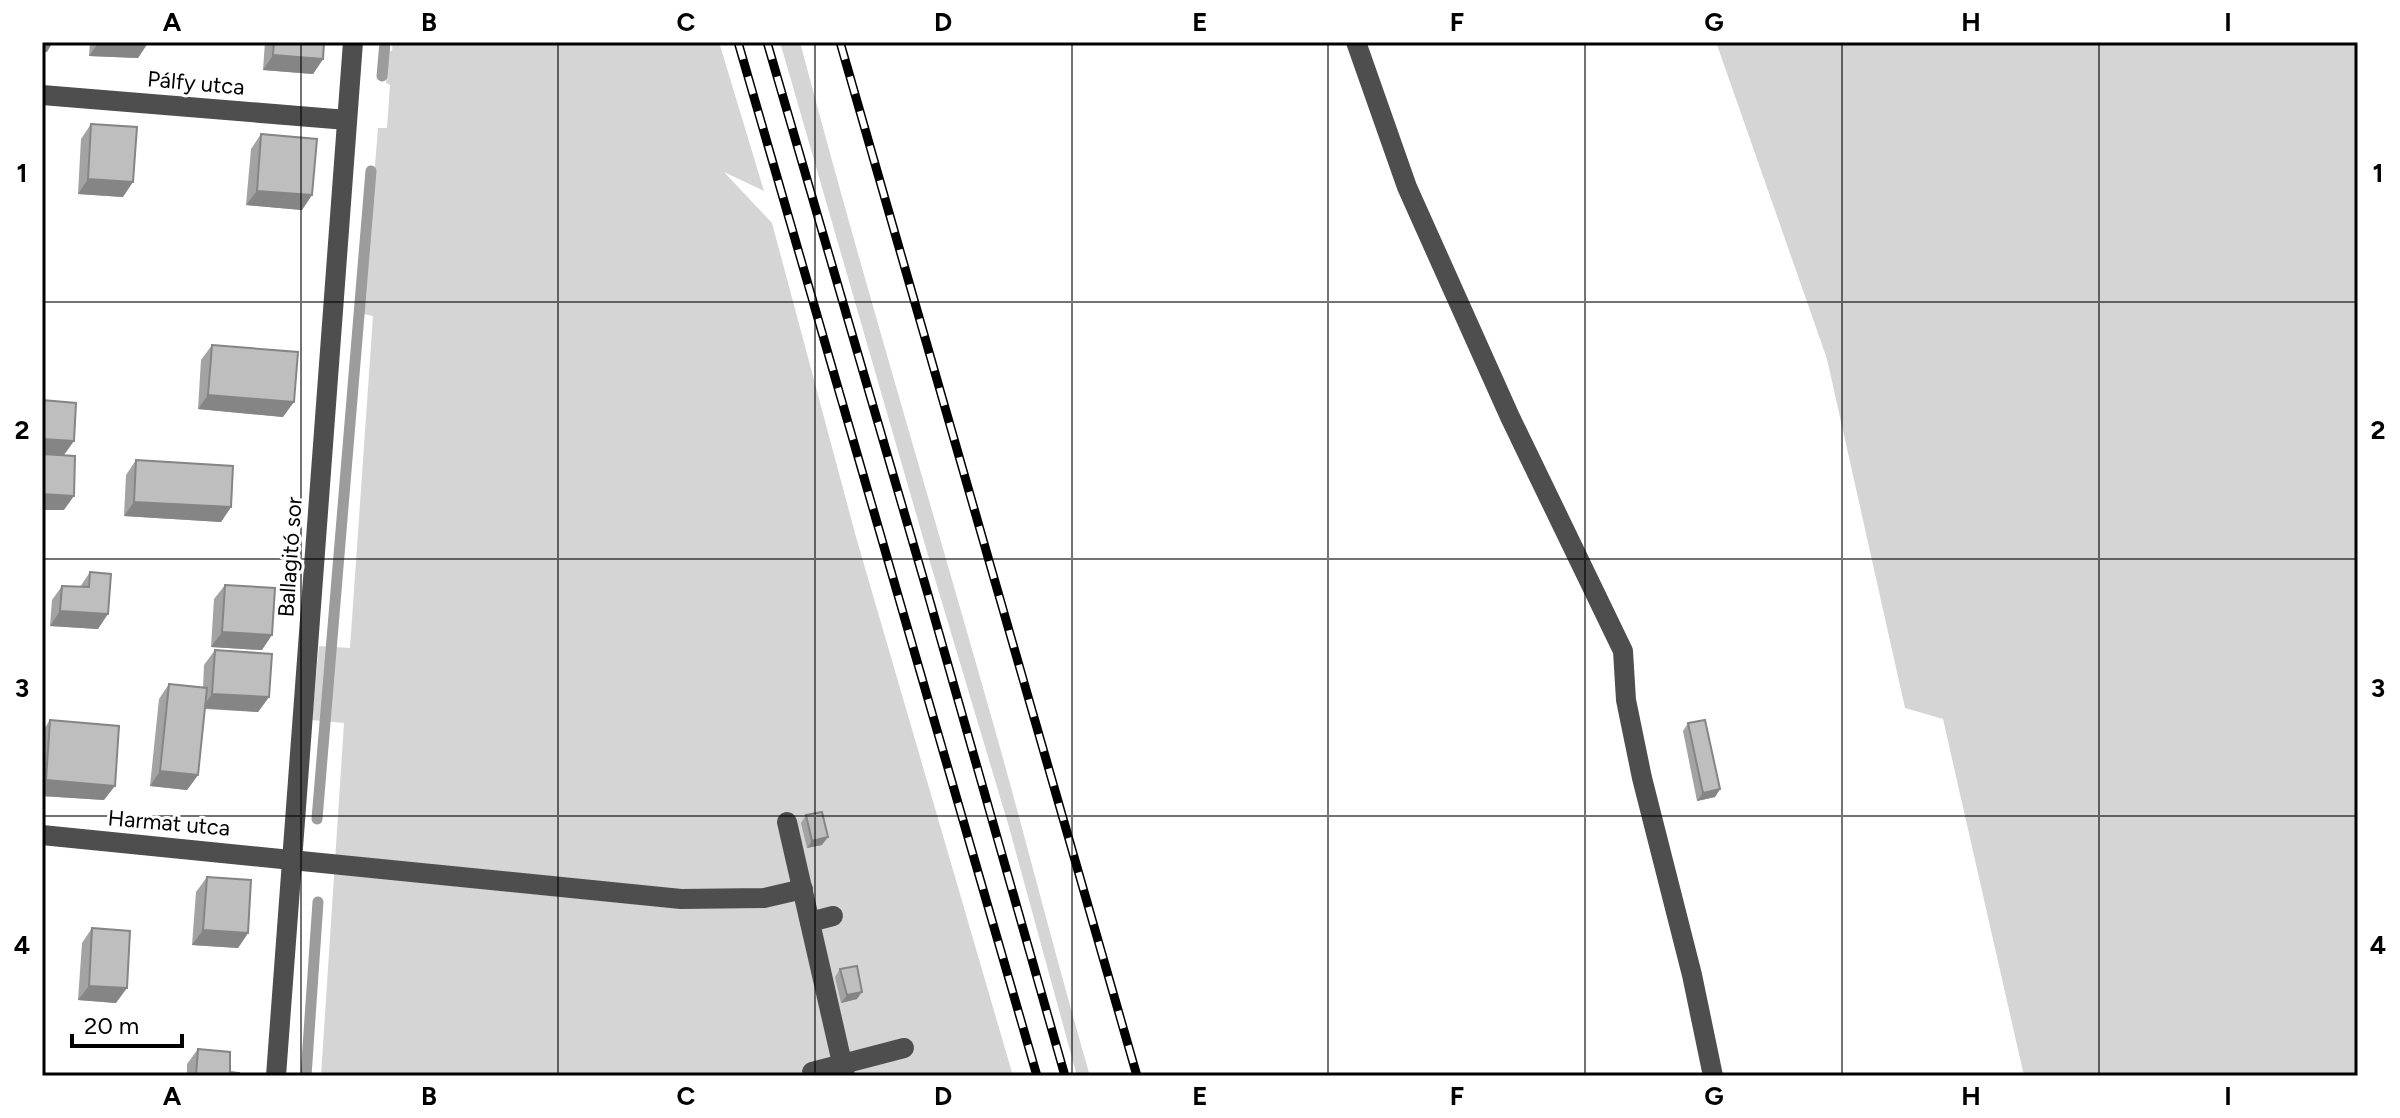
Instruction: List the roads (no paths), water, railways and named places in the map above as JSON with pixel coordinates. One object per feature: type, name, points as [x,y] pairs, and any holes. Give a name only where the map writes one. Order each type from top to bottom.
[{"type":"street","name":"Ballagitó sor","points":[[276,1076],[353,42]]},
{"type":"street","points":[[1356,42],[1407,187],[1510,417],[1623,651],[1626,700],[1713,1076]]},
{"type":"street","name":"Pálfy utca","points":[[42,95],[347,120]]},
{"type":"street","points":[[787,822],[844,1070]]},
{"type":"street","name":"Harmat utca","points":[[42,835],[681,899],[764,898],[803,889]]},
{"type":"street","points":[[810,922],[833,916]]},
{"type":"street","points":[[812,1072],[844,1070],[904,1048]]},
{"type":"waterway","points":[[382,76],[385,42]]},
{"type":"waterway","points":[[317,819],[371,171]]},
{"type":"waterway","points":[[306,1076],[318,902]]},
{"type":"railway","points":[[738,42],[1037,1076]]},
{"type":"railway","points":[[767,42],[1065,1076]]},
{"type":"railway","points":[[840,42],[1137,1076]]}]
